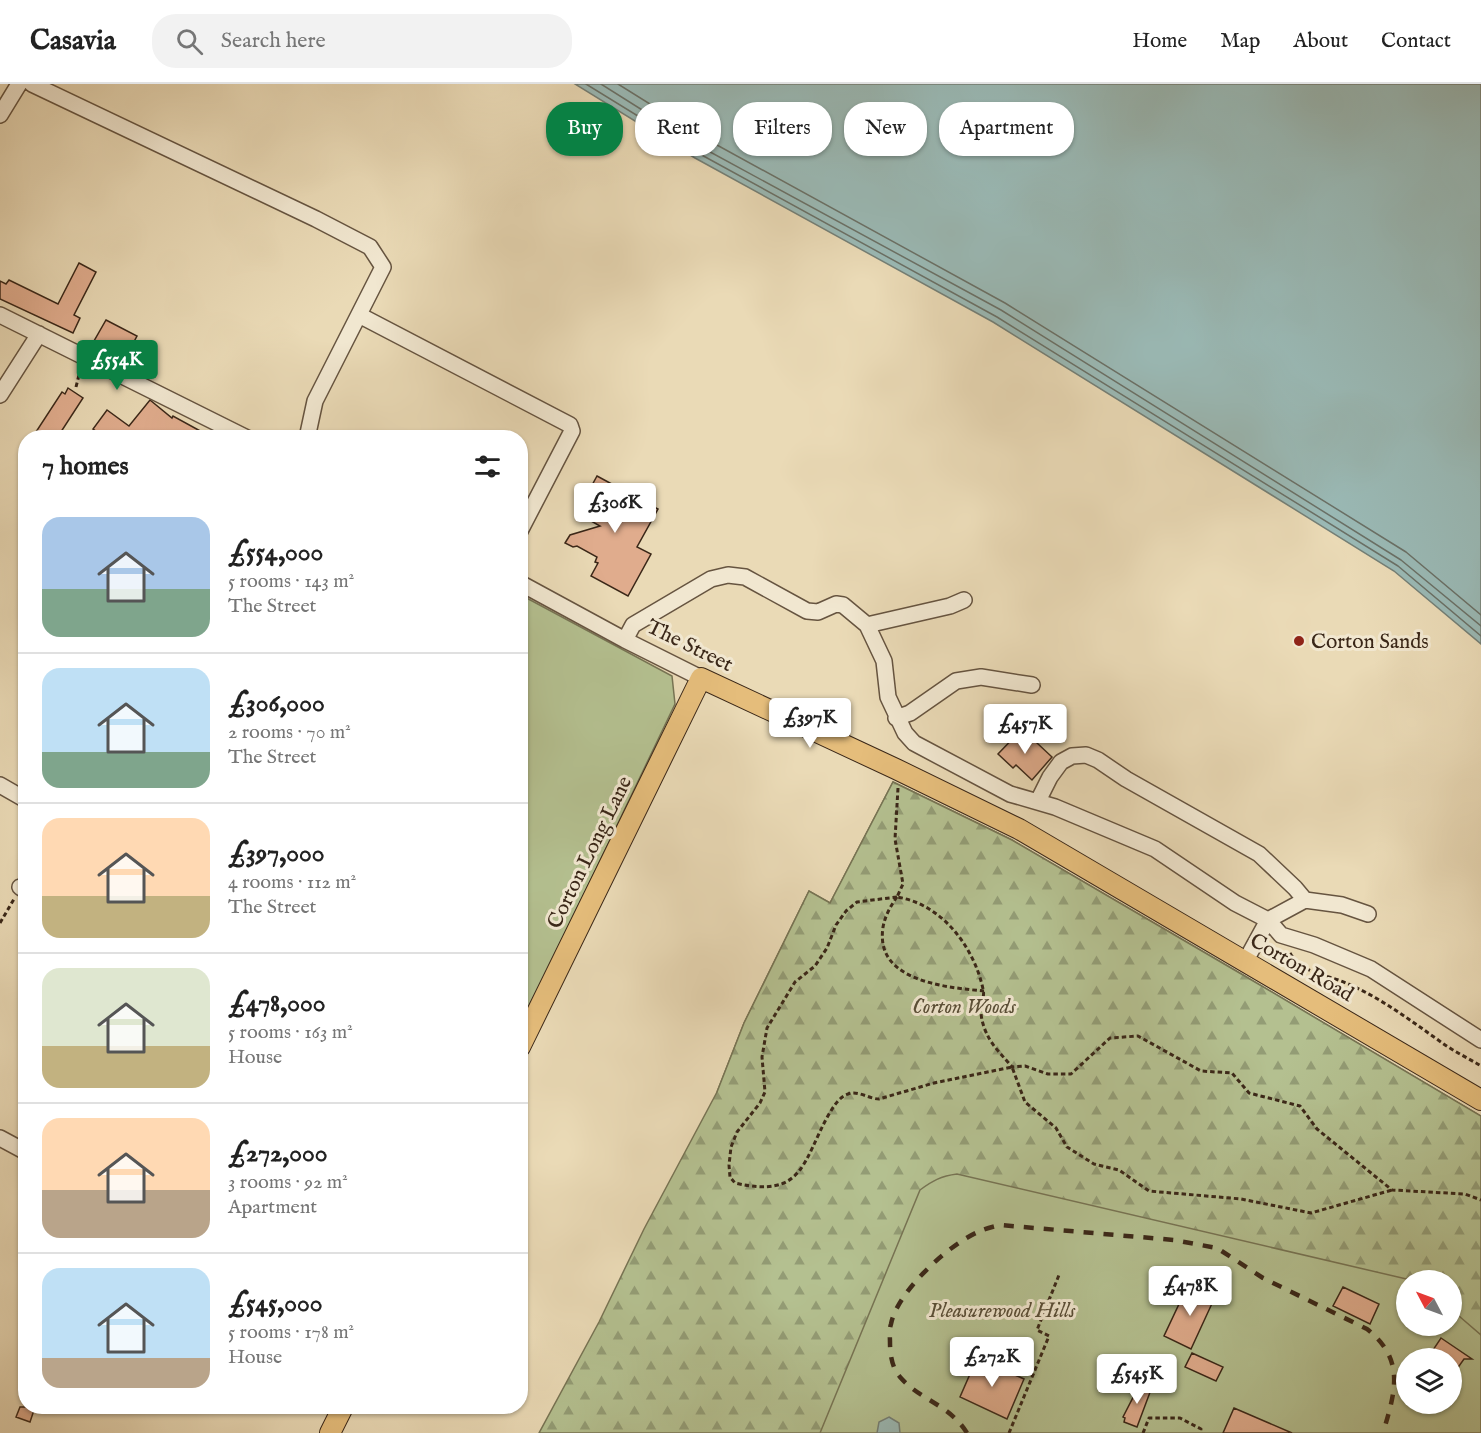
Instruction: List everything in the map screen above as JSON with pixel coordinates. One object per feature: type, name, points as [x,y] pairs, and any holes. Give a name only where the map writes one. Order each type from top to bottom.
[{"type":"main road","name":"The Street","points":[[701,678],[1019,829],[1099,876]]},
{"type":"main road","name":"Corton Long Lane","points":[[528,1031],[701,678]]},
{"type":"main road","name":"Corton Road","points":[[1099,876],[1481,1100]]},
{"type":"street","points":[[0,115],[19,84]]},
{"type":"street","points":[[32,84],[306,214],[370,247],[382,267],[315,400],[309,430]]},
{"type":"street","points":[[0,315],[232,430]]},
{"type":"street","points":[[359,315],[570,425],[572,431],[528,516]]},
{"type":"street","points":[[0,395],[39,334]]},
{"type":"street","points":[[625,640],[633,625],[711,579],[728,575],[745,577],[807,611],[818,612],[836,604],[843,605],[867,625],[884,661],[888,697],[896,718],[914,743],[1010,794],[1038,801],[1155,849],[1235,903],[1268,920],[1281,935],[1314,945],[1371,969],[1481,1040]]},
{"type":"street","name":"The Street","points":[[528,587],[701,678]]},
{"type":"street","points":[[867,625],[950,606],[964,600]]},
{"type":"street","points":[[896,718],[910,713],[956,681],[981,677],[1032,685]]},
{"type":"street","points":[[1038,801],[1050,777],[1061,762],[1072,756],[1086,755],[1258,854],[1296,888],[1305,900]]},
{"type":"street","points":[[0,785],[18,795]]},
{"type":"street","points":[[1245,962],[1268,920],[1305,900],[1342,905],[1368,914]]},
{"type":"street","points":[[0,1138],[18,1148]]},
{"type":"path","points":[[76,387],[82,366]]},
{"type":"path","points":[[896,769],[898,785],[895,839],[903,885],[886,911],[882,936],[885,954],[897,969],[923,980],[944,987],[984,991]]},
{"type":"path","points":[[0,923],[18,896]]},
{"type":"path","points":[[1392,1190],[1317,1129],[1300,1106],[1249,1093],[1232,1073],[1201,1071],[1138,1036],[1110,1038],[1071,1074],[1048,1074],[1025,1066],[1012,1067],[934,1083],[879,1099],[855,1093],[848,1094],[838,1100],[820,1130],[802,1170],[790,1180],[765,1187],[735,1183],[730,1177],[730,1156],[737,1132],[760,1103],[765,1092],[762,1057],[767,1028],[795,982],[816,966],[827,948],[836,925],[846,911],[857,902],[897,897],[921,904],[951,926],[966,947],[984,991],[981,1012],[986,1034],[1012,1067],[1025,1102],[1056,1128],[1066,1147],[1094,1164],[1119,1170],[1149,1191],[1241,1199],[1311,1213],[1392,1190],[1465,1194],[1481,1200]]},
{"type":"path","points":[[1281,935],[1293,959],[1305,969],[1335,978],[1374,995],[1442,1043],[1481,1066]]},
{"type":"path","points":[[1010,1433],[1049,1336],[1037,1330],[1059,1275]]},
{"type":"path","points":[[1143,1433],[1149,1418],[1180,1418],[1201,1429],[1200,1433]]},
{"type":"green space","points":[[528,599],[672,676],[675,704],[528,1011]]},
{"type":"green space","name":"Corton Woods","points":[[893,782],[1012,840],[1481,1116],[1481,1433],[819,1433],[717,1092],[744,1023],[809,891],[830,903]]},
{"type":"green space","name":"Corton Woods","points":[[893,782],[1012,840],[1481,1116],[1481,1335],[1462,1319],[1462,1270],[1396,1270],[1396,1277],[957,1174],[937,1179],[920,1190],[820,1433],[539,1433],[599,1322],[644,1229],[717,1092],[744,1023],[809,891],[830,903]]},
{"type":"water","points":[[575,84],[1481,84],[1481,644],[1394,571],[993,322],[692,156],[721,156],[721,102],[635,102],[635,121],[623,114],[623,102],[604,102]]},
{"type":"water","points":[[889,1417],[899,1423],[900,1433],[877,1433],[879,1422]]},
{"type":"building","points":[[79,263],[96,272],[74,315],[80,318],[73,333],[0,299],[0,281],[6,284],[9,280],[58,304]]},
{"type":"building","points":[[106,320],[137,336],[125,358],[94,341]]},
{"type":"building","points":[[68,388],[83,398],[62,430],[37,430],[62,392],[65,394]]},
{"type":"building","points":[[150,400],[172,418],[173,416],[198,430],[93,429],[107,410],[129,426]]},
{"type":"building","points":[[597,476],[658,509],[637,547],[651,554],[628,596],[591,576],[598,563],[595,562],[597,557],[577,546],[573,547],[565,543],[570,535],[600,526],[577,513]]},
{"type":"building","points":[[1022,729],[1052,757],[1032,780],[1016,765],[1013,768],[998,754]]},
{"type":"building","points":[[1188,1285],[1215,1297],[1191,1349],[1164,1336]]},
{"type":"building","points":[[1343,1287],[1379,1304],[1370,1324],[1333,1306]]},
{"type":"building","points":[[1441,1338],[1456,1348],[1434,1348]]},
{"type":"building","points":[[1462,1352],[1472,1359],[1464,1359],[1462,1362]]},
{"type":"building","points":[[1192,1353],[1223,1367],[1216,1381],[1185,1367]]},
{"type":"building","points":[[977,1358],[1024,1379],[1007,1419],[960,1397]]},
{"type":"building","points":[[1141,1382],[1152,1387],[1137,1427],[1124,1422],[1123,1417]]},
{"type":"building","points":[[1234,1408],[1292,1433],[1223,1433]]},
{"type":"building","points":[[18,1412],[18,1414],[33,1414],[30,1422],[16,1417]]},
{"type":"railway","points":[[967,1433],[952,1415],[917,1392],[897,1373],[891,1356],[890,1329],[895,1311],[903,1298],[913,1284],[939,1258],[966,1238],[1000,1225],[1174,1240],[1217,1248],[1263,1278],[1367,1329],[1388,1353],[1394,1377],[1391,1404],[1383,1433]]},
{"type":"place","name":"Corton Sands","points":[[1299,641]]},
{"type":"park label","name":"Pleasurewood Hills","points":[[1002,1310]]}]
